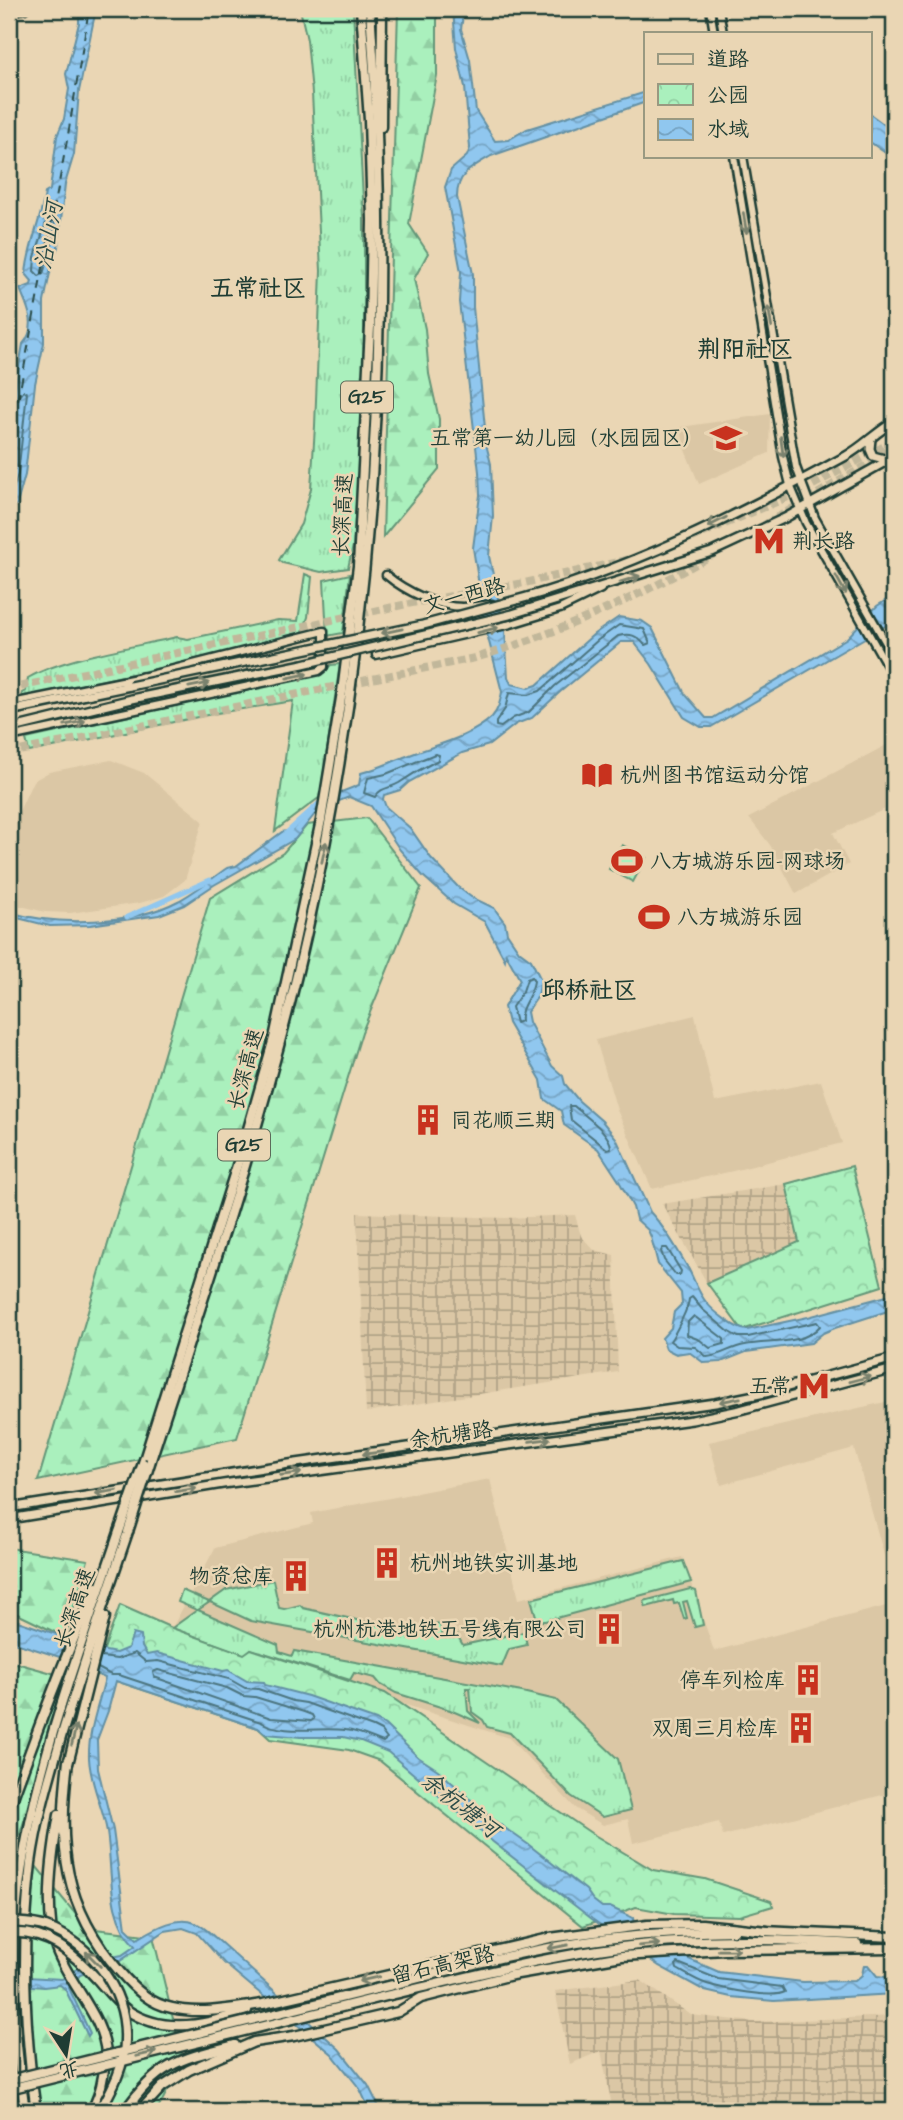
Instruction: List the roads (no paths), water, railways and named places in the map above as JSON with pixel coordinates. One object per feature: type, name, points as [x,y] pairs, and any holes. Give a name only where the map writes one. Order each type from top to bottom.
[{"type":"highway","name":"长深高速","points":[[25,2111],[13,1958],[23,1860],[35,1800],[252,1145],[307,933],[325,821],[327,782],[358,566],[370,327],[371,183],[361,9]]},
{"type":"highway","name":"长深高速","points":[[325,821],[337,778],[365,567],[374,410],[379,176],[370,9]]},
{"type":"highway","points":[[379,176],[382,9]]},
{"type":"highway","points":[[9,1809],[73,1638],[119,1546]]},
{"type":"highway","points":[[91,2111],[101,2089],[106,2054],[94,2019],[65,1970],[56,1946],[52,1919],[52,1875],[55,1836],[68,1761],[97,1648],[119,1546]]},
{"type":"highway","name":"长深高速","points":[[36,2111],[26,2019],[24,1954],[32,1861],[74,1680]]},
{"type":"highway","points":[[68,1761],[62,1831],[71,1882],[87,1928],[128,1981],[156,2003],[173,2009],[221,2010],[263,2004],[550,1938],[647,1925],[702,1924],[767,1931]]},
{"type":"highway","points":[[9,1922],[45,1927],[71,1939],[105,1971],[124,2020],[125,2041],[115,2082],[100,2111]]},
{"type":"highway","name":"留石高架路","points":[[9,2080],[412,1980],[597,1940],[651,1934],[767,1931],[894,1937]]},
{"type":"highway","points":[[9,1933],[38,1936],[62,1946],[76,1956],[128,2010],[149,2020],[174,2026],[205,2023],[263,2004]]},
{"type":"highway","name":"留石高架路","points":[[9,2090],[376,1998],[555,1957],[710,1939],[894,1947]]},
{"type":"highway","points":[[125,2111],[158,2071],[183,2060],[398,2012],[421,1998],[512,1975],[622,1956],[725,1950],[894,1947]]},
{"type":"highway","points":[[140,2111],[162,2087],[189,2070],[254,2042]]},
{"type":"main road","points":[[9,12],[26,9]]},
{"type":"main road","points":[[710,9],[714,32]]},
{"type":"main road","points":[[719,9],[723,32]]},
{"type":"main road","points":[[734,158],[783,457],[790,485],[800,510],[894,678]]},
{"type":"main road","points":[[743,158],[793,454],[800,480],[810,505],[894,657]]},
{"type":"main road","name":"文一西路","points":[[10,707],[120,688],[423,625],[560,587],[646,556],[790,485],[851,453],[894,422]]},
{"type":"main road","points":[[871,439],[870,449],[873,456],[891,458]]},
{"type":"main road","name":"文一西路","points":[[9,729],[132,699],[510,620],[712,552],[810,505],[891,458]]},
{"type":"main road","points":[[386,575],[394,582],[440,603],[463,607],[505,603]]},
{"type":"main road","points":[[376,656],[466,636],[510,620]]},
{"type":"main road","points":[[9,729],[19,735],[319,671],[324,667],[324,631],[10,707]]},
{"type":"main road","points":[[98,687],[120,688],[142,677]]},
{"type":"main road","name":"余杭塘路","points":[[9,1508],[289,1464],[715,1403],[765,1393],[894,1358]]},
{"type":"main road","name":"余杭塘路","points":[[9,1519],[223,1484],[692,1420],[894,1369]]},
{"type":"water","name":"沿山河","points":[[79,9],[96,9],[79,91],[74,154],[65,184],[58,247],[53,258],[44,302],[44,343],[35,384],[25,475],[17,504],[9,511],[9,399],[15,389],[23,344],[31,324],[20,289],[31,285],[32,281],[26,274],[27,264],[45,193],[50,190],[57,136],[64,119],[69,89],[66,74],[79,23]]},
{"type":"water","points":[[453,9],[464,9],[461,29],[470,60],[476,111],[495,141],[508,140],[527,129],[644,93],[644,103],[491,156],[467,172],[458,189],[457,197],[473,274],[473,307],[487,448],[491,464],[493,516],[489,556],[505,631],[508,677],[511,684],[528,688],[537,685],[594,634],[619,617],[642,621],[652,628],[685,694],[706,718],[713,718],[847,638],[877,606],[894,595],[894,621],[711,727],[701,727],[684,717],[634,642],[621,642],[532,718],[516,724],[489,745],[462,753],[409,782],[400,790],[384,795],[383,799],[386,807],[410,828],[431,858],[458,887],[494,908],[519,951],[531,960],[541,980],[538,996],[527,1012],[529,1022],[552,1066],[563,1076],[565,1084],[579,1101],[602,1121],[616,1138],[650,1212],[670,1239],[706,1302],[714,1310],[731,1324],[747,1330],[894,1294],[894,1309],[835,1328],[823,1333],[811,1343],[746,1352],[721,1362],[704,1363],[689,1352],[676,1354],[666,1349],[662,1338],[671,1328],[674,1312],[682,1304],[681,1293],[658,1264],[648,1230],[636,1219],[633,1207],[619,1181],[598,1149],[564,1125],[561,1111],[544,1099],[541,1080],[508,1023],[504,1007],[520,980],[506,954],[505,960],[485,922],[454,904],[423,876],[400,850],[371,806],[349,797],[319,809],[295,839],[184,905],[159,915],[90,925],[50,926],[9,916],[9,912],[49,920],[94,921],[139,915],[160,909],[178,901],[227,868],[236,866],[282,832],[292,830],[321,800],[359,785],[361,773],[463,736],[483,724],[496,711],[502,692],[478,599],[473,548],[480,495],[479,472],[459,302],[461,272],[445,187],[451,170],[467,156],[470,148],[465,87],[456,48]]},
{"type":"water","points":[[872,116],[894,132],[894,159],[872,143]]},
{"type":"water","name":"余杭塘河","points":[[9,1618],[116,1653],[128,1648],[133,1634],[141,1636],[142,1647],[147,1655],[157,1653],[223,1671],[228,1670],[247,1681],[264,1682],[265,1685],[308,1696],[376,1720],[385,1725],[418,1757],[438,1770],[492,1819],[586,1890],[602,1907],[610,1907],[633,1918],[635,1928],[653,1947],[666,1946],[719,1972],[803,1982],[855,1981],[862,1975],[864,1965],[868,1965],[877,1976],[894,1978],[894,1994],[774,2001],[731,1997],[705,1991],[659,1966],[592,1919],[493,1842],[388,1752],[343,1737],[266,1734],[258,1728],[116,1681],[97,1740],[98,1769],[113,1830],[126,1928],[137,1939],[173,1922],[188,1921],[202,1927],[339,2049],[368,2085],[381,2111],[370,2111],[360,2089],[332,2054],[224,1963],[197,1933],[183,1928],[165,1931],[120,1961],[80,1975],[69,1988],[90,2033],[88,2036],[65,1989],[60,1985],[44,1987],[9,1984],[9,1976],[62,1979],[88,1962],[122,1955],[135,1946],[119,1921],[115,1907],[107,1832],[90,1768],[90,1738],[105,1678],[63,1658],[9,1641]]},
{"type":"waterway","points":[[284,835],[318,804]]},
{"type":"waterway","points":[[127,917],[210,880]]},
{"type":"tunnel","points":[[692,538],[802,491],[894,441]]},
{"type":"tunnel","points":[[766,524],[894,449]]},
{"type":"tunnel","points":[[9,753],[475,658],[600,612],[719,551]]},
{"type":"tunnel","points":[[9,689],[627,560]]},
{"type":"place","name":"五常第一幼儿园（水园园区）","points":[[726,438]]},
{"type":"place","name":"荆长路","points":[[769,541]]},
{"type":"place","name":"杭州图书馆运动分馆","points":[[597,775]]},
{"type":"place","name":"八方城游乐园-网球场","points":[[627,861]]},
{"type":"place","name":"八方城游乐园","points":[[654,917]]},
{"type":"place","name":"同花顺三期","points":[[428,1120]]},
{"type":"place","name":"五常","points":[[814,1386]]},
{"type":"place","name":"杭州地铁实训基地","points":[[387,1563]]},
{"type":"place","name":"物资总库","points":[[296,1576]]},
{"type":"place","name":"杭州杭港地铁五号线有限公司","points":[[609,1629]]},
{"type":"place","name":"停车列检库","points":[[808,1680]]},
{"type":"place","name":"双周三月检库","points":[[801,1728]]},
{"type":"district","name":"五常社区","points":[[258,289]]},
{"type":"district","name":"荆阳社区","points":[[745,350]]},
{"type":"district","name":"邱桥社区","points":[[589,991]]}]
